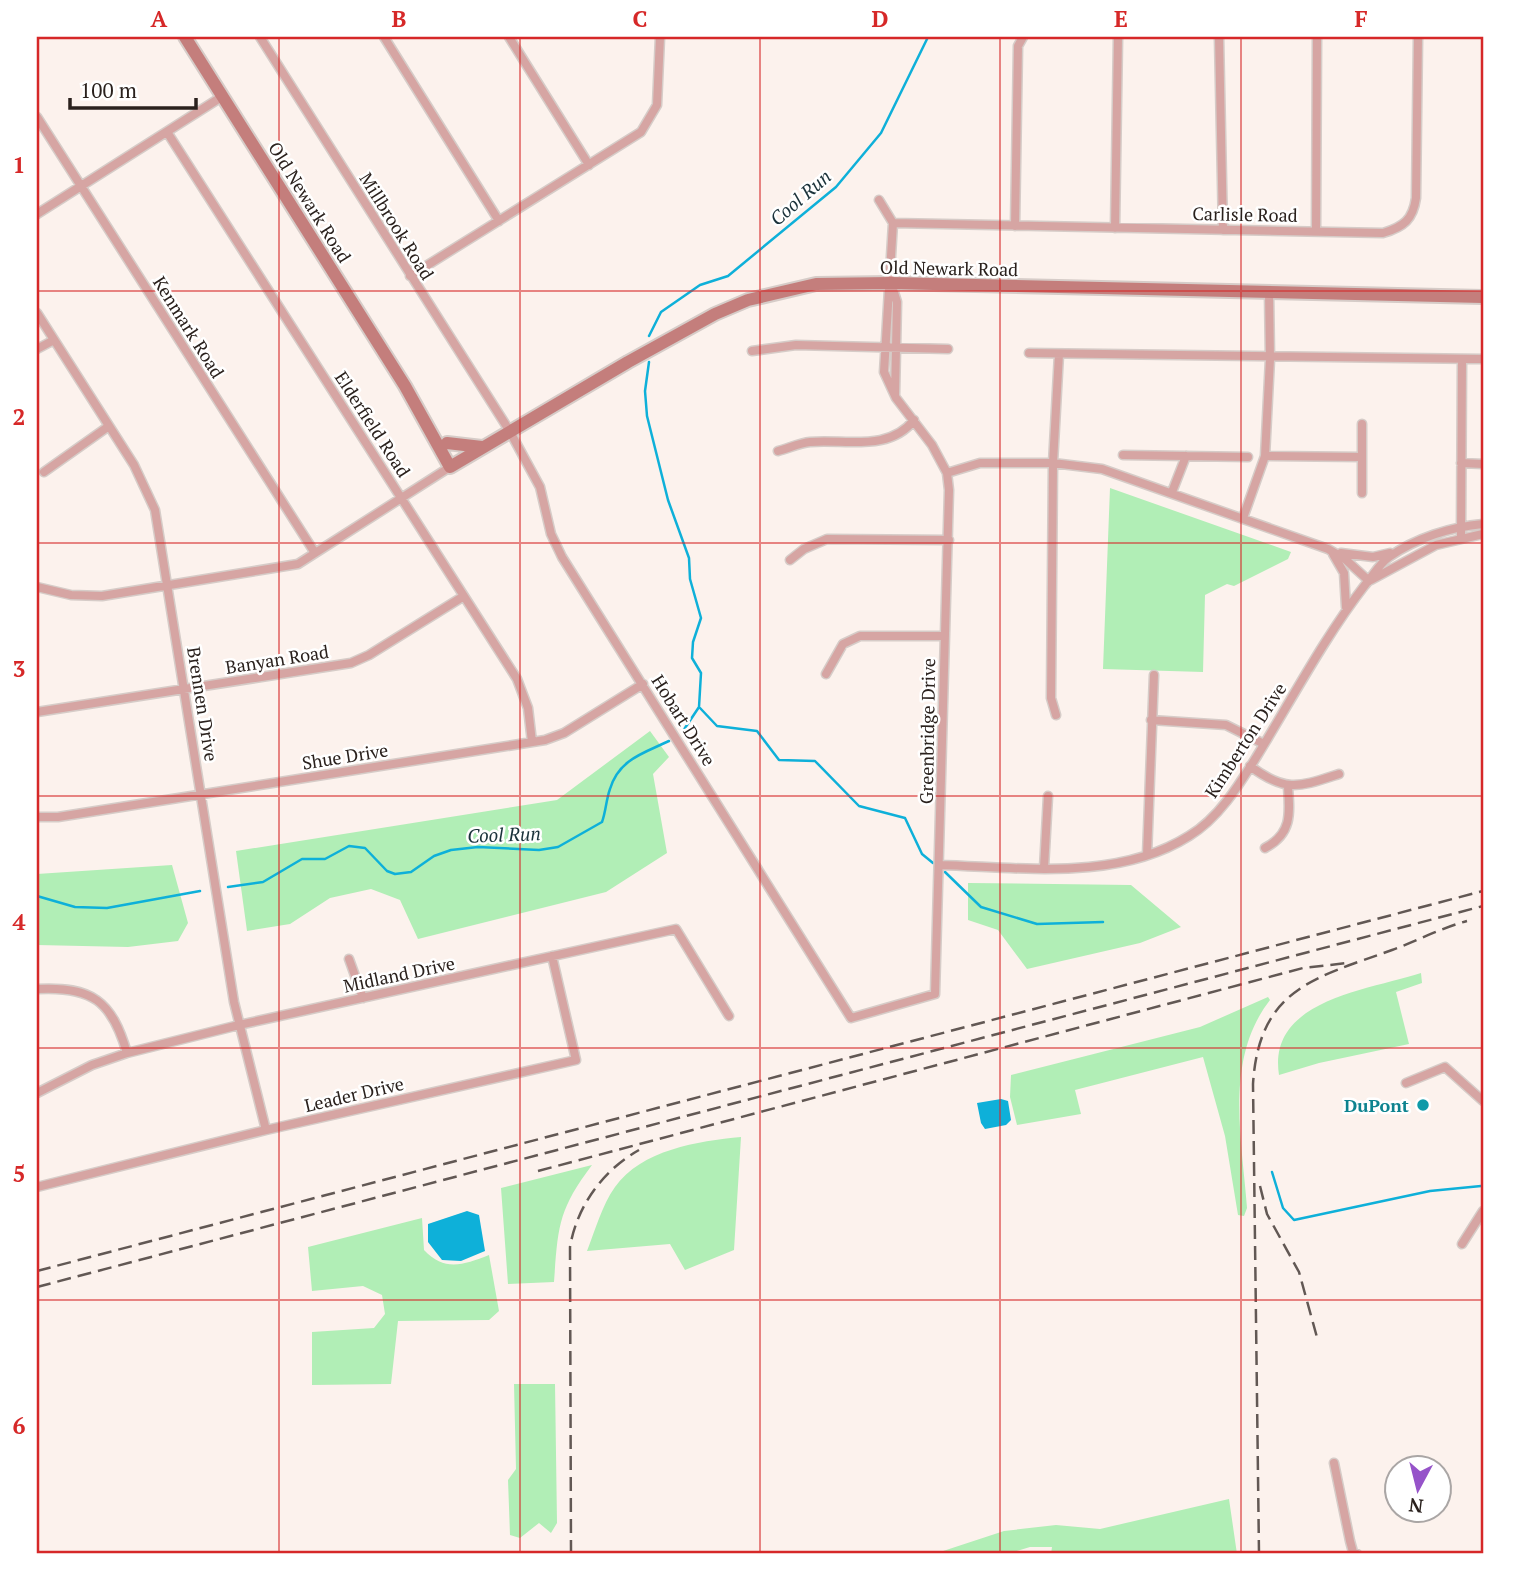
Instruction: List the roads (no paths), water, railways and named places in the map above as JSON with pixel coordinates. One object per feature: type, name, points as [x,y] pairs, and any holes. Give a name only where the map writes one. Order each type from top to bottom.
[{"type":"street","name":"Old Newark Road","points":[[185,37],[454,464]]},
{"type":"street","name":"Millbrook Road","points":[[260,37],[509,430]]},
{"type":"street","points":[[384,37],[499,221]]},
{"type":"street","points":[[509,37],[589,166]]},
{"type":"street","points":[[410,276],[634,138],[652,120],[659,98],[660,37]]},
{"type":"street","points":[[1015,226],[1018,46],[1023,37]]},
{"type":"street","points":[[1115,228],[1118,37]]},
{"type":"street","points":[[1219,37],[1223,230]]},
{"type":"street","points":[[1316,231],[1317,37]]},
{"type":"street","name":"Carlisle Road","points":[[892,223],[1383,233],[1400,228],[1415,210],[1418,37]]},
{"type":"street","points":[[37,214],[223,96]]},
{"type":"street","name":"Kenmark Road","points":[[37,117],[315,553]]},
{"type":"street","name":"Elderfield Road","points":[[167,131],[520,687],[528,708],[532,742]]},
{"type":"street","points":[[879,200],[892,223],[891,283],[886,298],[884,372],[896,397],[914,420],[947,473],[980,463],[1053,463],[1102,469],[1328,549],[1373,557],[1404,549]]},
{"type":"street","name":"Old Newark Road","points":[[454,464],[715,314],[748,300],[816,285],[891,283],[1483,297]]},
{"type":"street","points":[[891,283],[897,302],[896,397]]},
{"type":"street","points":[[1243,518],[1265,456],[1270,359],[1269,292]]},
{"type":"street","name":"Brennen Drive","points":[[37,313],[143,481],[153,503],[169,586],[239,1025],[266,1130]]},
{"type":"street","points":[[37,349],[54,340]]},
{"type":"street","points":[[752,351],[796,345],[948,349]]},
{"type":"street","points":[[1029,353],[1270,359],[1483,359]]},
{"type":"street","points":[[1056,715],[1051,698],[1053,463],[1059,354]]},
{"type":"street","points":[[1461,537],[1462,360]]},
{"type":"street","name":"Old Newark Road","points":[[405,386],[447,443],[454,464]]},
{"type":"street","points":[[778,451],[808,442],[885,440],[907,429],[914,420]]},
{"type":"street","points":[[1362,424],[1362,493]]},
{"type":"street","points":[[44,471],[109,426]]},
{"type":"street","name":"Hobart Drive","points":[[509,430],[540,486],[551,534],[559,551],[851,1018]]},
{"type":"street","points":[[447,443],[482,447]]},
{"type":"street","points":[[1123,455],[1248,457]]},
{"type":"street","points":[[1172,492],[1186,456]]},
{"type":"street","points":[[1265,456],[1362,457]]},
{"type":"street","points":[[1461,463],[1483,464]]},
{"type":"street","points":[[37,587],[71,595],[102,596],[289,567],[454,464]]},
{"type":"street","name":"Greenbridge Drive","points":[[851,1018],[935,994],[949,540],[947,473]]},
{"type":"street","name":"Kimberton Drive","points":[[939,865],[1102,867],[1147,855],[1189,837],[1231,795],[1345,613],[1388,558],[1460,526],[1483,524]]},
{"type":"street","name":"Kimberton Drive","points":[[1369,581],[1436,545],[1483,534]]},
{"type":"street","points":[[790,560],[817,542],[835,538],[949,540]]},
{"type":"street","points":[[1328,549],[1345,559],[1369,581]]},
{"type":"street","points":[[1328,549],[1343,573],[1348,602],[1345,613]]},
{"type":"street","name":"Banyan Road","points":[[37,712],[359,660],[464,596]]},
{"type":"street","points":[[826,674],[842,644],[860,636],[945,636]]},
{"type":"street","points":[[1147,855],[1154,675]]},
{"type":"street","name":"Shue Drive","points":[[37,817],[58,817],[532,742],[564,733],[643,684]]},
{"type":"street","points":[[1151,720],[1226,725],[1264,744]]},
{"type":"street","points":[[1250,766],[1288,787],[1339,775]]},
{"type":"street","points":[[1265,848],[1281,838],[1288,825],[1288,787]]},
{"type":"street","points":[[1044,868],[1048,796]]},
{"type":"street","name":"Midland Drive","points":[[37,1093],[92,1065],[127,1053],[239,1025],[676,929],[729,1016]]},
{"type":"street","name":"Leader Drive","points":[[37,1188],[266,1130],[576,1059],[552,956]]},
{"type":"street","points":[[349,959],[363,998]]},
{"type":"street","points":[[37,989],[81,991],[105,1005],[114,1016],[127,1053]]},
{"type":"street","points":[[1406,1083],[1445,1067],[1483,1101]]},
{"type":"street","points":[[1462,1244],[1483,1211]]},
{"type":"street","points":[[1334,1463],[1351,1546],[1357,1554]]},
{"type":"water","points":[[1001,1099],[1008,1101],[1011,1120],[1006,1125],[985,1129],[977,1103]]},
{"type":"water","points":[[467,1211],[479,1215],[485,1251],[461,1261],[442,1260],[428,1242],[428,1224]]},
{"type":"waterway","name":"Cool Run","points":[[649,336],[661,312],[700,285],[728,276],[836,187],[881,133],[928,37]]},
{"type":"waterway","name":"Cool Run","points":[[649,362],[645,391],[647,416],[668,500],[689,558],[690,579],[701,618],[693,642],[692,658],[701,673],[699,707],[683,731]]},
{"type":"waterway","points":[[700,708],[717,726],[757,731],[779,760],[815,761],[859,806],[905,818],[922,854],[933,863]]},
{"type":"waterway","name":"Cool Run","points":[[228,887],[263,882],[302,859],[325,859],[349,846],[365,848],[387,871],[395,874],[411,872],[434,856],[451,850],[478,847],[539,850],[558,847],[602,822],[614,779],[626,764],[669,741]]},
{"type":"waterway","points":[[945,872],[981,907],[1037,924],[1103,922]]},
{"type":"waterway","name":"Cool Run","points":[[37,896],[75,907],[107,908],[200,891]]},
{"type":"waterway","points":[[1272,1172],[1283,1208],[1294,1220],[1430,1191],[1481,1186]]},
{"type":"railway","points":[[37,1271],[1483,891]]},
{"type":"railway","points":[[37,1287],[1483,906]]},
{"type":"railway","points":[[1259,1554],[1253,1084],[1257,1052],[1266,1027],[1279,1007],[1315,980],[1467,921]]},
{"type":"railway","points":[[538,1171],[1303,968],[1347,963]]},
{"type":"railway","points":[[571,1554],[570,1247],[579,1217],[594,1191],[614,1168],[639,1150]]},
{"type":"railway","points":[[1260,1186],[1267,1214],[1299,1272],[1318,1341]]},
{"type":"place","name":"DuPont","points":[[1423,1105]]}]
